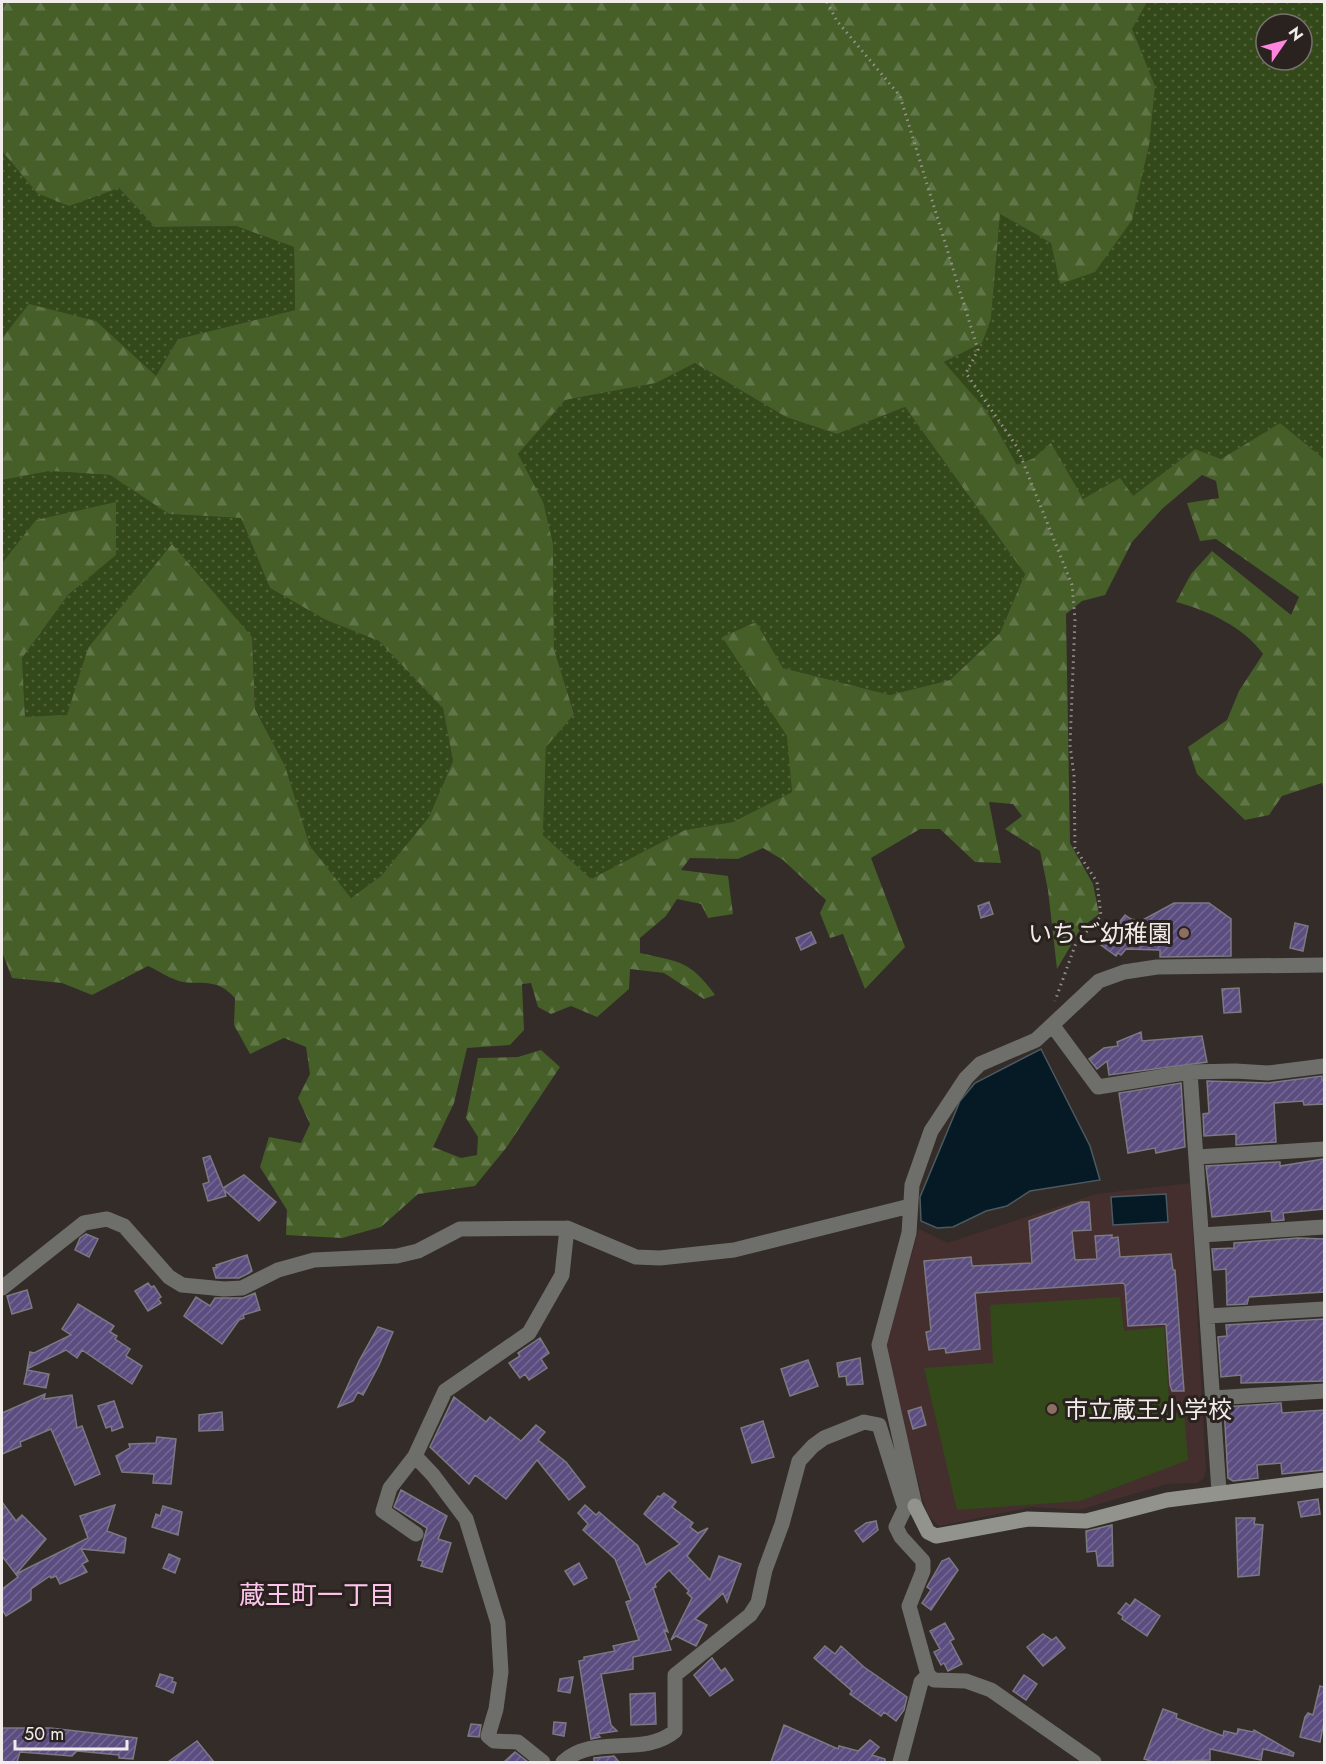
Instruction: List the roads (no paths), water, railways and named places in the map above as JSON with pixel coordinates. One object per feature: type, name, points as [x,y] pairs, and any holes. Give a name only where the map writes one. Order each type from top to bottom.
[{"type":"street","points":[[1094,1762],[991,1690],[966,1681],[934,1680],[928,1675],[909,1606],[923,1571],[923,1561],[901,1537],[896,1527],[910,1507],[879,1345],[909,1233],[912,1185],[931,1131],[966,1078],[980,1064],[1036,1040],[1053,1026],[1081,995],[1099,981],[1124,972],[1157,967],[1324,965]]},
{"type":"street","points":[[1053,1026],[1098,1087],[1190,1072],[1268,1073],[1324,1066]]},
{"type":"street","points":[[1190,1072],[1219,1491]]},
{"type":"street","points":[[1197,1157],[1324,1149]]},
{"type":"street","points":[[2,1288],[84,1223],[107,1219],[124,1226],[169,1277],[182,1285],[224,1289],[242,1288],[279,1270],[314,1260],[397,1256],[418,1251],[460,1229],[567,1228],[636,1257],[660,1258],[734,1250],[910,1206]]},
{"type":"street","points":[[1202,1235],[1324,1227]]},
{"type":"street","points":[[416,1534],[383,1511],[390,1488],[415,1456],[444,1391],[529,1334],[562,1275],[567,1228]]},
{"type":"street","points":[[1208,1316],[1324,1309]]},
{"type":"street","points":[[1213,1398],[1324,1391]]},
{"type":"street","points":[[563,1762],[573,1753],[592,1748],[648,1745],[664,1740],[675,1731],[675,1675],[750,1615],[758,1603],[765,1570],[782,1524],[799,1461],[813,1446],[864,1422],[879,1425],[910,1507],[928,1532],[936,1536],[1028,1519],[1086,1521],[1167,1500],[1219,1491],[1324,1480]]},
{"type":"street","points":[[415,1456],[433,1475],[466,1519],[498,1623],[501,1672],[496,1709],[488,1736],[494,1741],[518,1742],[543,1762]]},
{"type":"street","points":[[900,1762],[921,1682],[928,1675]]},
{"type":"water","points":[[1041,1049],[1090,1146],[1100,1180],[1030,1191],[1007,1206],[986,1211],[953,1227],[937,1228],[921,1221],[920,1197],[960,1101],[975,1083]]},
{"type":"water","points":[[1166,1194],[1168,1222],[1113,1225],[1111,1197]]},
{"type":"place","name":"いちご幼稚園","points":[[1184,933]]},
{"type":"place","name":"市立蔵王小学校","points":[[1052,1409]]},
{"type":"district","name":"蔵王町一丁目","points":[[317,1595]]}]
